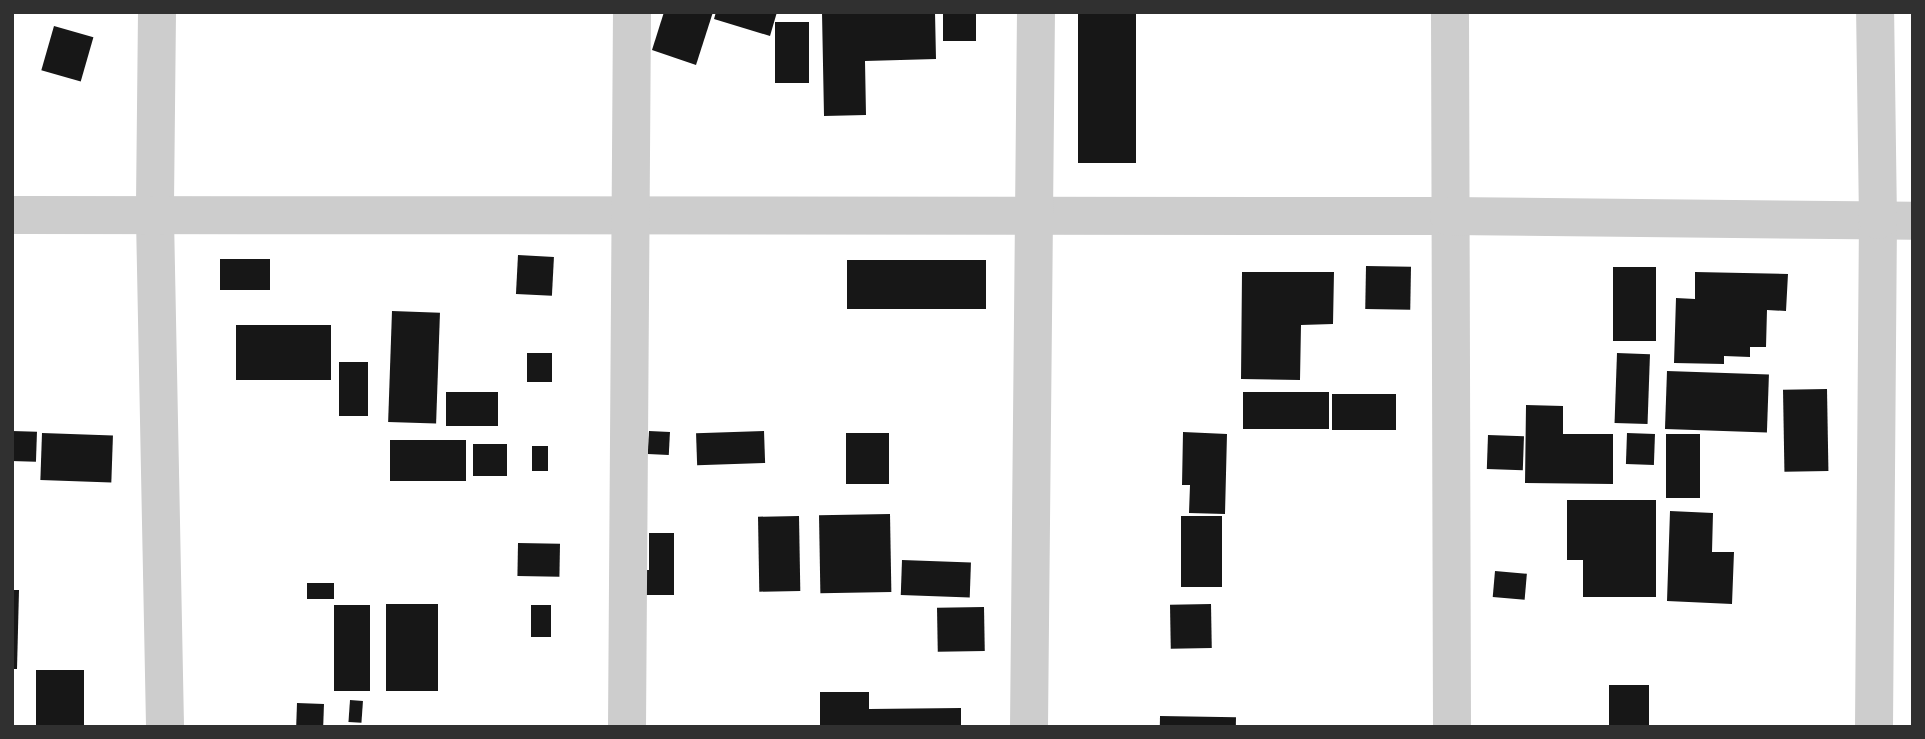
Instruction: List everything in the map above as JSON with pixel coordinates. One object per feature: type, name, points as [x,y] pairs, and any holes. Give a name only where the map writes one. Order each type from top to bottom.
[{"type":"street","points":[[157,12],[155,218],[165,727]]},
{"type":"street","points":[[627,727],[633,218],[632,12]]},
{"type":"street","points":[[1029,727],[1036,12]]},
{"type":"street","points":[[1450,12],[1452,727]]},
{"type":"street","points":[[1874,727],[1895,221],[1875,12]]},
{"type":"street","points":[[12,215],[155,218],[1449,216],[1895,221]]},
{"type":"building","points":[[664,12],[713,12],[696,65],[652,50]]},
{"type":"building","points":[[716,12],[777,12],[770,36],[714,19]]},
{"type":"building","points":[[935,12],[936,59],[865,61],[866,115],[824,116],[822,13]]},
{"type":"building","points":[[943,12],[976,12],[976,41],[943,41]]},
{"type":"building","points":[[1078,12],[1136,12],[1136,163],[1078,163]]},
{"type":"building","points":[[775,22],[809,22],[809,83],[775,83]]},
{"type":"building","points":[[54,26],[93,37],[81,82],[41,70]]},
{"type":"building","points":[[518,255],[554,257],[552,296],[516,294]]},
{"type":"building","points":[[220,259],[270,259],[270,290],[220,290]]},
{"type":"building","points":[[847,260],[986,260],[986,309],[847,309]]},
{"type":"building","points":[[1366,266],[1411,267],[1410,310],[1365,309]]},
{"type":"building","points":[[1613,267],[1656,267],[1656,341],[1613,341]]},
{"type":"building","points":[[1242,272],[1334,272],[1333,324],[1301,325],[1300,380],[1241,379]]},
{"type":"building","points":[[1695,272],[1788,274],[1786,311],[1767,310],[1766,347],[1750,347],[1750,357],[1724,356],[1724,364],[1674,363],[1676,298],[1695,299]]},
{"type":"building","points":[[392,311],[440,313],[436,424],[388,422]]},
{"type":"building","points":[[236,325],[331,325],[331,380],[236,380]]},
{"type":"building","points":[[527,353],[552,353],[552,382],[527,382]]},
{"type":"building","points":[[1617,353],[1650,354],[1648,424],[1615,423]]},
{"type":"building","points":[[339,362],[368,362],[368,416],[339,416]]},
{"type":"building","points":[[1667,371],[1769,375],[1767,433],[1665,429]]},
{"type":"building","points":[[1827,389],[1828,471],[1784,472],[1783,390]]},
{"type":"building","points":[[446,392],[498,392],[498,426],[446,426]]},
{"type":"building","points":[[1243,392],[1329,392],[1329,429],[1243,429]]},
{"type":"building","points":[[1332,394],[1396,394],[1396,430],[1332,430]]},
{"type":"building","points":[[1526,405],[1563,406],[1563,434],[1613,434],[1613,484],[1525,483]]},
{"type":"building","points":[[12,431],[37,432],[36,462],[12,461]]},
{"type":"building","points":[[649,431],[670,432],[669,455],[648,454]]},
{"type":"building","points":[[764,431],[765,463],[697,465],[696,433]]},
{"type":"building","points":[[1183,432],[1227,434],[1225,514],[1189,513],[1190,485],[1182,485]]},
{"type":"building","points":[[42,433],[113,435],[111,482],[40,480]]},
{"type":"building","points":[[846,433],[889,433],[889,484],[846,484]]},
{"type":"building","points":[[1627,433],[1655,434],[1654,465],[1626,464]]},
{"type":"building","points":[[1666,434],[1700,434],[1700,498],[1666,498]]},
{"type":"building","points":[[1488,435],[1524,436],[1523,470],[1487,469]]},
{"type":"building","points":[[390,440],[466,440],[466,481],[390,481]]},
{"type":"building","points":[[473,444],[507,444],[507,476],[473,476]]},
{"type":"building","points":[[532,446],[548,446],[548,471],[532,471]]},
{"type":"building","points":[[1567,500],[1656,500],[1656,597],[1583,597],[1583,560],[1567,560]]},
{"type":"building","points":[[1670,511],[1713,513],[1712,552],[1734,552],[1732,604],[1667,601]]},
{"type":"building","points":[[890,514],[891,592],[820,593],[819,515]]},
{"type":"building","points":[[799,516],[800,591],[759,592],[758,517]]},
{"type":"building","points":[[1181,516],[1222,516],[1222,587],[1181,587]]},
{"type":"building","points":[[649,533],[674,533],[674,595],[638,595],[638,570],[649,570]]},
{"type":"building","points":[[518,543],[560,544],[559,577],[517,576]]},
{"type":"building","points":[[902,560],[971,562],[970,597],[901,595]]},
{"type":"building","points":[[1495,571],[1527,574],[1525,600],[1493,597]]},
{"type":"building","points":[[307,583],[334,583],[334,599],[307,599]]},
{"type":"building","points":[[12,590],[19,590],[17,669],[12,669]]},
{"type":"building","points":[[386,604],[438,604],[438,691],[386,691]]},
{"type":"building","points":[[1211,604],[1212,648],[1171,649],[1170,605]]},
{"type":"building","points":[[334,605],[370,605],[370,691],[334,691]]},
{"type":"building","points":[[531,605],[551,605],[551,637],[531,637]]},
{"type":"building","points":[[984,607],[985,651],[938,652],[937,608]]},
{"type":"building","points":[[36,670],[84,670],[84,727],[36,727]]},
{"type":"building","points":[[1609,685],[1649,685],[1649,727],[1609,727]]},
{"type":"building","points":[[820,692],[869,692],[869,709],[961,708],[961,727],[820,727]]},
{"type":"building","points":[[350,700],[363,701],[361,723],[348,722]]},
{"type":"building","points":[[297,703],[324,704],[323,727],[296,727]]},
{"type":"building","points":[[1160,716],[1236,717],[1236,727],[1160,727]]}]
